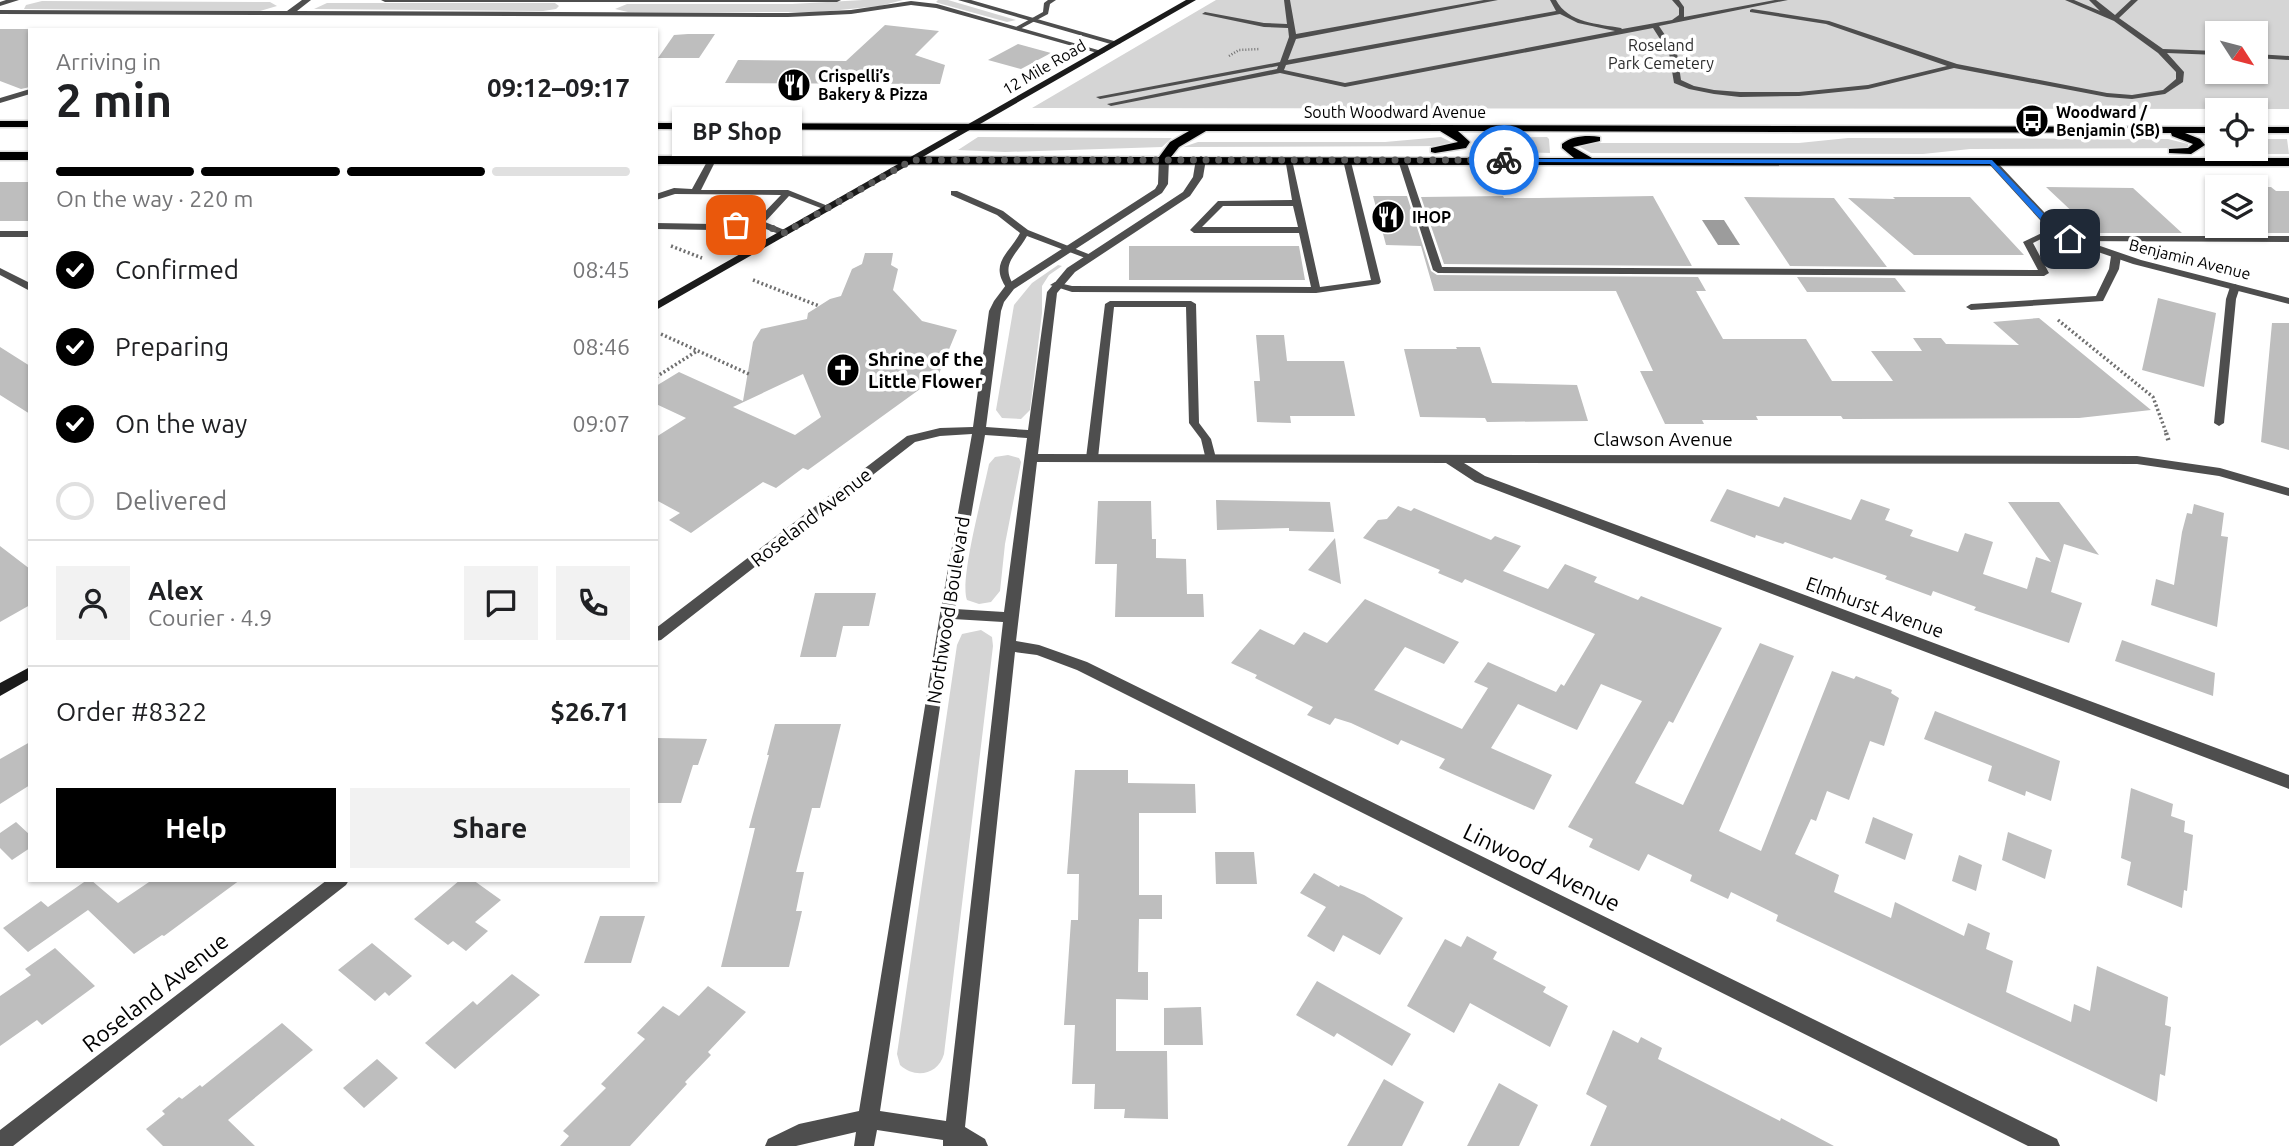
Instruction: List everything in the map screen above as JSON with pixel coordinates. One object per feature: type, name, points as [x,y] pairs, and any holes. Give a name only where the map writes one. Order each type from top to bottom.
[{"type":"main road","name":"12 Mile Road","points":[[658,306],[1192,0]]},
{"type":"main road","points":[[0,124],[28,124]]},
{"type":"main road","name":"South Woodward Avenue","points":[[658,127],[2205,130]]},
{"type":"main road","points":[[658,137],[693,137],[805,127]]},
{"type":"main road","points":[[1164,159],[1167,150],[1175,143],[1205,128]]},
{"type":"main road","points":[[1201,159],[1259,152],[1450,150],[1462,146],[1464,142],[1458,135],[1434,128]]},
{"type":"main road","points":[[1992,162],[2029,153],[2198,149],[2196,141],[2158,129]]},
{"type":"main road","points":[[1592,160],[1572,153],[1566,146],[1573,141],[1593,139],[1784,139],[1833,130]]},
{"type":"main road","points":[[2268,130],[2289,130]]},
{"type":"main road","points":[[0,156],[28,156]]},
{"type":"main road","points":[[658,160],[2289,162]]},
{"type":"main road","points":[[0,690],[28,673]]},
{"type":"street","points":[[0,4],[17,0]]},
{"type":"street","points":[[0,12],[17,0]]},
{"type":"street","points":[[289,13],[307,0]]},
{"type":"street","points":[[385,0],[837,0]]},
{"type":"street","points":[[962,0],[1117,43]]},
{"type":"street","points":[[555,14],[586,1]]},
{"type":"street","points":[[587,14],[617,1]]},
{"type":"street","points":[[0,12],[827,14],[918,2],[1101,52]]},
{"type":"street","name":"Northwood Boulevard","points":[[864,1146],[947,614],[979,432],[995,311],[1010,286],[1159,191],[1163,184],[1164,159]]},
{"type":"street","points":[[953,1139],[1010,617],[1052,292],[1055,285],[1091,257],[1187,194],[1198,177],[1201,159]]},
{"type":"street","name":"Benjamin Avenue","points":[[1992,162],[2055,230],[2070,239],[2116,256],[2289,301]]},
{"type":"street","points":[[0,271],[28,287]]},
{"type":"street","name":"Roseland Avenue","points":[[658,634],[911,439],[928,432],[1033,434]]},
{"type":"street","name":"Clawson Avenue","points":[[1032,458],[2137,460],[2220,472],[2289,492]]},
{"type":"street","name":"Elmhurst Avenue","points":[[1451,460],[1479,480],[2289,782]]},
{"type":"street","points":[[947,614],[1010,617]]},
{"type":"street","name":"Linwood Avenue","points":[[1007,645],[1049,652],[1082,666],[2050,1146]]},
{"type":"street","name":"Roseland Avenue","points":[[0,1143],[337,882]]},
{"type":"street","points":[[775,1146],[799,1134],[869,1119],[978,1146]]},
{"type":"lane","points":[[1018,28],[1046,13],[1046,4],[1053,0]]},
{"type":"lane","points":[[1280,71],[1281,62],[1293,37],[1289,26],[1287,0]]},
{"type":"lane","points":[[1293,37],[1495,0]]},
{"type":"lane","points":[[1553,0],[1560,12],[1569,17],[1631,30]]},
{"type":"lane","points":[[1675,0],[1682,8],[1682,16],[1675,22]]},
{"type":"lane","points":[[1280,71],[1345,85],[1359,84],[1785,0]]},
{"type":"lane","points":[[2067,0],[2115,19]]},
{"type":"lane","points":[[1734,10],[1827,22],[1955,66],[2107,95],[2141,97],[2165,92],[2180,80],[2180,72],[2163,51],[2092,0]]},
{"type":"lane","points":[[2115,19],[2135,0]]},
{"type":"lane","points":[[1100,97],[1560,12]]},
{"type":"lane","points":[[1205,14],[1264,26],[1289,26]]},
{"type":"lane","points":[[1111,104],[1569,17]]},
{"type":"lane","points":[[1655,26],[1673,53],[1678,81],[1685,87],[1699,91],[1778,94],[1846,91],[1955,66]]},
{"type":"lane","points":[[2163,51],[2205,53]]},
{"type":"lane","points":[[2268,56],[2289,58]]},
{"type":"lane","points":[[0,102],[28,92]]},
{"type":"lane","points":[[695,191],[712,160]]},
{"type":"lane","points":[[1288,160],[1316,290]]},
{"type":"lane","points":[[1055,285],[1072,289],[1316,290],[1376,282],[1347,160]]},
{"type":"lane","points":[[1402,160],[1438,270],[2044,272],[2028,242],[2055,230]]},
{"type":"lane","points":[[658,196],[674,191],[788,193],[829,208]]},
{"type":"lane","points":[[759,223],[788,193]]},
{"type":"lane","points":[[954,193],[1000,213],[1025,232],[1091,257]]},
{"type":"lane","points":[[1298,203],[1221,203],[1194,230],[1304,230]]},
{"type":"lane","points":[[658,226],[713,227],[759,223],[784,233]]},
{"type":"lane","points":[[1010,286],[1002,278],[1002,267],[1025,232]]},
{"type":"lane","points":[[0,234],[28,234]]},
{"type":"lane","points":[[2070,239],[2289,239]]},
{"type":"lane","points":[[1970,307],[2100,299],[2115,269],[2116,256]]},
{"type":"lane","points":[[2219,424],[2235,287]]},
{"type":"lane","points":[[1092,458],[1110,304],[1191,304],[1195,424],[1206,439],[1210,458]]},
{"type":"path","points":[[671,245],[706,260]]},
{"type":"path","points":[[752,280],[819,306]]},
{"type":"path","points":[[2067,317],[2054,317],[2153,397],[2169,442]]},
{"type":"path","points":[[661,334],[751,376]]},
{"type":"path","points":[[658,376],[698,351]]},
{"type":"path","points":[[667,370],[675,374]]},
{"type":"green space","points":[[903,0],[880,6],[819,12],[628,12],[615,9],[627,4],[792,4]]},
{"type":"green space","points":[[938,0],[948,0],[1016,20],[1007,22],[938,3]]},
{"type":"green space","name":"Roseland Park Cemetery","points":[[1216,0],[2289,0],[2289,109],[2268,109],[2268,98],[2205,98],[2205,109],[1032,108]]},
{"type":"green space","points":[[42,1],[270,2],[277,6],[260,11],[24,9],[26,5]]},
{"type":"green space","points":[[327,3],[555,3],[559,6],[543,11],[314,9]]},
{"type":"green space","points":[[978,137],[1172,138],[1162,147],[1005,152],[958,150]]},
{"type":"green space","points":[[1441,137],[1453,143],[1451,146],[1183,147],[1198,142],[1385,142]]},
{"type":"green space","points":[[1547,137],[1550,153],[1480,151],[1478,139],[1482,138]]},
{"type":"green space","points":[[1848,138],[2168,139],[2188,144],[2188,148],[1970,149],[1923,154],[1591,153],[1580,147],[1586,143],[1799,143]]},
{"type":"green space","points":[[2268,139],[2287,139],[2289,154],[2268,154]]},
{"type":"green space","points":[[1058,265],[1062,266],[1049,275],[1042,286],[1042,313],[1030,410],[1021,419],[1002,418],[996,410],[1014,305],[1032,283]]},
{"type":"green space","points":[[1008,455],[1019,458],[1021,462],[1005,544],[1000,591],[991,602],[979,604],[967,600],[965,589],[973,534],[989,464],[995,457]]},
{"type":"green space","points":[[981,630],[992,637],[993,646],[944,1054],[937,1067],[925,1073],[912,1072],[900,1065],[897,1054],[957,645],[962,634]]},
{"type":"shaded area","points":[[1702,220],[1724,220],[1740,245],[1718,245]]},
{"type":"building","points":[[885,25],[939,31],[915,55],[945,65],[940,84],[725,83],[738,60],[846,61]]},
{"type":"building","points":[[0,29],[28,29],[28,87],[21,89],[0,81]]},
{"type":"building","points":[[715,34],[699,58],[658,58],[674,35]]},
{"type":"building","points":[[1018,44],[1051,53],[1021,69],[988,60]]},
{"type":"building","points":[[0,182],[28,182],[28,221],[0,221]]},
{"type":"building","points":[[2046,187],[2133,188],[2182,233],[2095,233]]},
{"type":"building","points":[[2268,187],[2276,191],[2289,191],[2289,233],[2268,233]]},
{"type":"building","points":[[1373,196],[1407,196],[1431,271],[1437,275],[1698,277],[1706,291],[1696,291],[1723,339],[1806,339],[1832,381],[1893,381],[1871,351],[1922,351],[1913,338],[1941,338],[1946,344],[2019,345],[1993,322],[2039,318],[2151,410],[2079,418],[1843,419],[1841,416],[1756,416],[1758,420],[1702,420],[1704,424],[1665,424],[1640,371],[1653,371],[1616,291],[1434,291],[1421,246],[1386,245]]},
{"type":"building","points":[[1653,196],[1692,266],[1444,264],[1421,197]]},
{"type":"building","points":[[1744,197],[1834,198],[1887,267],[1790,266]]},
{"type":"building","points":[[1893,197],[1970,197],[2024,255],[1914,255],[1848,198],[1895,199]]},
{"type":"building","points":[[1129,246],[1299,246],[1305,280],[1129,280]]},
{"type":"building","name":"Shrine of the Little Flower","points":[[865,253],[893,253],[891,265],[898,269],[893,290],[922,321],[957,330],[938,376],[808,470],[803,468],[776,488],[763,482],[691,533],[669,520],[680,513],[658,501],[658,436],[686,418],[658,405],[658,385],[679,372],[743,401],[753,342],[761,329],[807,319],[808,313],[830,299],[841,296],[852,269],[862,264]],"holes":[[[803,374],[821,417],[795,435],[733,407]]]},
{"type":"building","points":[[1797,277],[1895,278],[1906,292],[1807,292]]},
{"type":"building","points":[[2158,298],[2216,313],[2204,387],[2142,370]]},
{"type":"building","points":[[2272,323],[2289,323],[2289,450],[2261,442]]},
{"type":"building","points":[[1256,335],[1284,335],[1287,361],[1344,361],[1355,416],[1290,416],[1291,423],[1257,422],[1254,381],[1260,381]]},
{"type":"building","points":[[0,347],[28,365],[28,413],[0,395]]},
{"type":"building","points":[[1456,347],[1480,347],[1492,383],[1577,385],[1588,421],[1487,422],[1485,418],[1420,417],[1404,349],[1457,349]]},
{"type":"building","points":[[1727,489],[1779,507],[1784,497],[1851,520],[1861,499],[1890,509],[1885,520],[1913,530],[1910,536],[1958,552],[1965,533],[1993,542],[1983,574],[2027,589],[2036,557],[2051,562],[2008,502],[2059,502],[2099,555],[2064,544],[2051,592],[2082,603],[2069,643],[1974,610],[1976,607],[1933,591],[1931,596],[1885,579],[1887,576],[1834,557],[1832,559],[1756,535],[1755,538],[1710,521]]},
{"type":"building","points":[[1216,500],[1330,502],[1334,532],[1289,531],[1289,528],[1217,530]]},
{"type":"building","points":[[1098,501],[1151,501],[1152,539],[1156,539],[1156,558],[1186,559],[1187,594],[1203,594],[1204,617],[1115,617],[1117,564],[1095,564]]},
{"type":"building","points":[[2194,504],[2224,513],[2221,536],[2228,537],[2217,627],[2151,605],[2156,579],[2174,585],[2182,532],[2187,513],[2192,514]]},
{"type":"building","points":[[1398,506],[1411,511],[1414,508],[1491,540],[1495,536],[1521,546],[1503,571],[1548,589],[1565,564],[1597,577],[1594,582],[1638,600],[1641,596],[1722,628],[1673,723],[1669,721],[1635,783],[1683,805],[1760,643],[1794,656],[1719,831],[1761,851],[1832,671],[1854,679],[1856,676],[1892,690],[1891,693],[1899,698],[1884,746],[1870,741],[1849,800],[1827,791],[1816,821],[1811,819],[1795,854],[1839,875],[1834,892],[1891,918],[1895,902],[1964,936],[1968,923],[1990,933],[1986,949],[2013,961],[2006,992],[2071,1022],[2074,1004],[2090,1011],[2097,966],[2168,997],[2165,1025],[2171,1027],[2165,1076],[2160,1074],[2157,1102],[1776,921],[1778,915],[1731,892],[1728,899],[1690,881],[1692,875],[1648,854],[1639,871],[1589,847],[1593,839],[1568,827],[1642,701],[1601,684],[1577,730],[1518,704],[1491,748],[1552,775],[1534,810],[1439,768],[1445,759],[1401,740],[1398,745],[1351,723],[1335,718],[1330,725],[1307,715],[1313,707],[1231,663],[1260,629],[1294,645],[1304,632],[1327,643],[1365,599],[1459,642],[1444,664],[1405,647],[1374,690],[1462,729],[1488,688],[1474,682],[1488,662],[1556,692],[1561,684],[1564,686],[1595,634],[1465,579],[1462,583],[1438,573],[1440,570],[1363,538],[1378,520],[1387,519]]},
{"type":"building","points":[[1335,538],[1341,584],[1308,570]]},
{"type":"building","points":[[0,546],[28,567],[28,606],[0,622]]},
{"type":"building","points":[[815,593],[876,593],[869,626],[843,626],[836,657],[800,657]]},
{"type":"building","points":[[2122,640],[2215,673],[2213,696],[2115,661]]},
{"type":"building","points":[[1935,711],[2060,761],[2051,801],[2026,791],[2025,796],[1988,781],[1992,766],[1924,739]]},
{"type":"building","points":[[775,724],[841,724],[820,808],[812,808],[796,872],[804,872],[796,911],[802,911],[789,967],[721,967],[755,828],[749,828]]},
{"type":"building","points":[[658,738],[707,739],[698,765],[693,765],[681,803],[658,803]]},
{"type":"building","points":[[28,743],[28,786],[0,804],[0,759]]},
{"type":"building","points":[[1075,770],[1128,770],[1128,783],[1195,784],[1196,813],[1139,813],[1139,895],[1162,895],[1162,919],[1139,919],[1138,972],[1148,972],[1148,1000],[1116,999],[1116,1051],[1167,1051],[1168,1119],[1124,1118],[1125,1109],[1094,1109],[1095,1084],[1072,1084],[1075,1025],[1064,1025],[1071,920],[1078,920],[1079,874],[1067,874]]},
{"type":"building","points":[[2131,788],[2173,804],[2171,816],[2185,821],[2184,832],[2193,835],[2187,891],[2184,890],[2182,908],[2127,885],[2131,862],[2121,858]]},
{"type":"building","points":[[1873,817],[1913,834],[1905,860],[1865,843]]},
{"type":"building","points":[[16,822],[28,833],[28,849],[12,860],[0,848],[0,833]]},
{"type":"building","points":[[2008,832],[2052,850],[2045,879],[2002,860]]},
{"type":"building","points":[[1215,852],[1254,852],[1257,884],[1216,884]]},
{"type":"building","points":[[1959,855],[1982,865],[1976,891],[1952,881]]},
{"type":"building","points":[[1314,873],[1339,887],[1340,885],[1364,895],[1403,918],[1380,955],[1343,935],[1334,952],[1307,936],[1326,907],[1300,893]]},
{"type":"building","points":[[84,882],[93,882],[118,903],[149,882],[237,882],[164,936],[134,954],[88,910],[28,952],[3,928],[41,901],[48,907]]},
{"type":"building","points":[[458,882],[476,882],[501,900],[475,922],[488,931],[466,951],[453,941],[448,945],[414,919]]},
{"type":"building","points":[[600,916],[645,916],[631,963],[584,963]]},
{"type":"building","points":[[1467,936],[1497,952],[1493,959],[1546,987],[1543,992],[1568,1006],[1550,1047],[1470,1003],[1454,1033],[1407,1006],[1445,939],[1461,947]]},
{"type":"building","points":[[372,943],[412,976],[389,996],[385,992],[375,1001],[338,970]]},
{"type":"building","points":[[55,948],[95,986],[42,1025],[37,1020],[0,1046],[0,996],[31,975],[25,969]]},
{"type":"building","points":[[512,974],[540,995],[455,1069],[425,1043],[473,1001],[477,1005]]},
{"type":"building","points":[[1317,981],[1411,1034],[1392,1066],[1337,1033],[1334,1037],[1296,1015]]},
{"type":"building","points":[[708,986],[746,1012],[708,1052],[711,1055],[685,1082],[687,1084],[630,1146],[560,1146],[569,1136],[563,1131],[606,1088],[601,1084],[645,1039],[637,1033],[663,1006],[679,1016]]},
{"type":"building","points":[[1201,1007],[1203,1045],[1164,1045],[1164,1008]]},
{"type":"building","points":[[282,1023],[313,1050],[228,1120],[255,1146],[163,1146],[146,1129],[165,1114],[162,1111],[179,1097],[182,1099],[200,1085],[202,1087]]},
{"type":"building","points":[[1613,1030],[1638,1043],[1641,1037],[1662,1048],[1658,1059],[1834,1146],[1590,1146],[1607,1106],[1586,1094]]},
{"type":"building","points":[[377,1059],[398,1078],[364,1108],[343,1088]]},
{"type":"building","points":[[1384,1079],[1424,1102],[1402,1146],[1347,1146]]},
{"type":"building","points":[[1499,1083],[1538,1105],[1519,1146],[1467,1146]]},
{"type":"way so far","points":[[736,225],[759,223],[784,233],[912,160],[1504,160]]},
{"type":"place","name":"Crispelli’s Bakery & Pizza","points":[[794,85]]},
{"type":"place","name":"Woodward / Benjamin (SB)","points":[[2032,121]]},
{"type":"place","name":"IHOP","points":[[1388,217]]},
{"type":"place","name":"BP Shop","points":[[736,225]]},
{"type":"place","name":"Shrine of the Little Flower","points":[[843,370]]},
{"type":"route","points":[[1504,160],[1992,162],[2055,230],[2070,239]]}]
